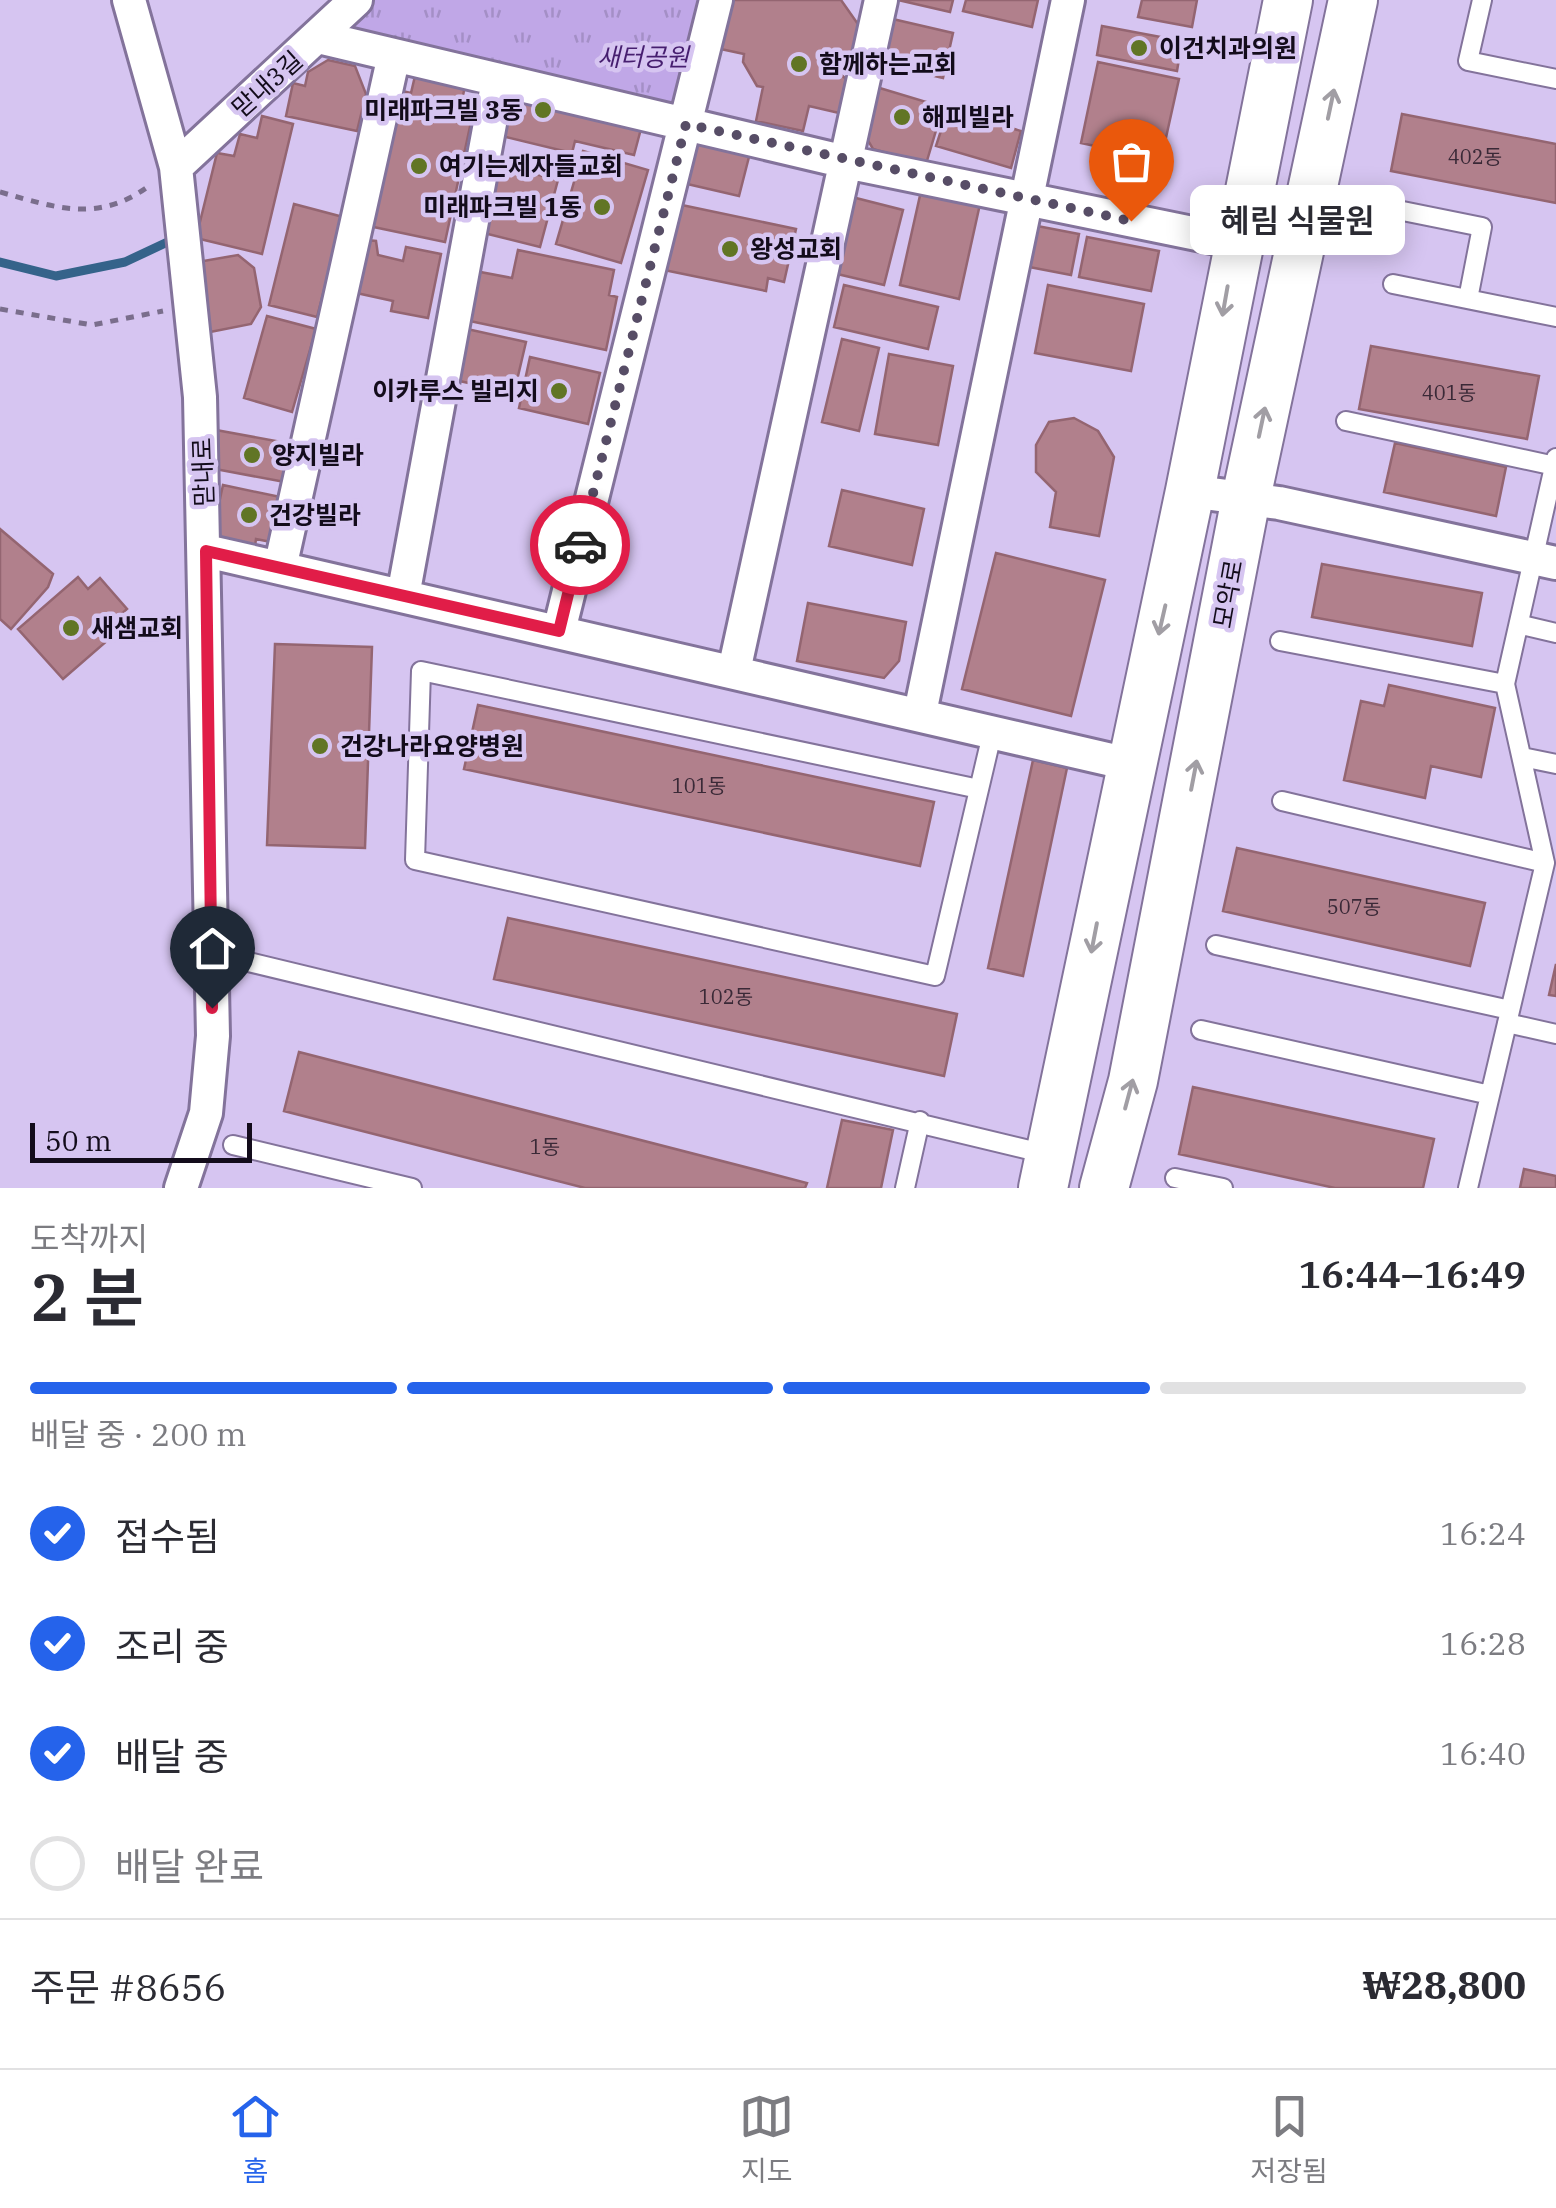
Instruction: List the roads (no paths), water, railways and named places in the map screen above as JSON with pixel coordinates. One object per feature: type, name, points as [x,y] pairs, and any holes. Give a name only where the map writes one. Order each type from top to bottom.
[{"type":"street","name":"맏내로","points":[[129,0],[176,167],[200,397],[206,551],[212,1036],[206,1112],[181,1188]]},
{"type":"street","name":"맏내3길","points":[[176,167],[356,0]]},
{"type":"street","points":[[559,631],[716,0]]},
{"type":"street","points":[[734,671],[881,0]]},
{"type":"street","points":[[920,713],[1068,0]]},
{"type":"street","points":[[1047,1172],[1288,0]]},
{"type":"street","name":"모악로","points":[[1104,1188],[1133,1081],[1246,498],[1353,0]]},
{"type":"street","points":[[318,38],[846,162],[1236,242]]},
{"type":"street","points":[[280,568],[394,55]]},
{"type":"street","points":[[402,596],[498,80]]},
{"type":"street","points":[[1190,491],[1246,498],[1546,561]]},
{"type":"street","points":[[206,551],[1129,764]]},
{"type":"lane","points":[[1482,0],[1468,61],[1556,79]]},
{"type":"lane","points":[[1358,202],[1482,226],[1468,299]]},
{"type":"lane","points":[[1393,284],[1556,317]]},
{"type":"lane","points":[[1346,421],[1555,462],[1546,561],[1522,625],[1506,684],[1545,863],[1468,1188]]},
{"type":"lane","points":[[1522,625],[1556,632]]},
{"type":"lane","points":[[1280,642],[1506,684]]},
{"type":"lane","points":[[979,789],[422,670],[415,860],[935,976],[993,730]]},
{"type":"lane","points":[[1522,756],[1556,764]]},
{"type":"lane","points":[[1282,802],[1545,863]]},
{"type":"lane","points":[[1216,945],[1509,1017],[1556,1034]]},
{"type":"lane","points":[[211,952],[920,1121],[1047,1172]]},
{"type":"lane","points":[[1201,1030],[1490,1095]]},
{"type":"lane","points":[[905,1188],[920,1121]]},
{"type":"lane","points":[[233,1145],[412,1188]]},
{"type":"lane","points":[[1175,1178],[1224,1188]]},
{"type":"waterway","points":[[0,262],[56,276],[125,262],[176,238]]},
{"type":"place","name":"이건치과의원","points":[[1139,48]]},
{"type":"place","name":"함께하는교회","points":[[799,64]]},
{"type":"place","name":"미래파크빌 3동","points":[[543,110]]},
{"type":"place","name":"해피빌라","points":[[902,117]]},
{"type":"place","name":"여기는제자들교회","points":[[419,166]]},
{"type":"place","name":"미래파크빌 1동","points":[[602,207]]},
{"type":"place","name":"혜림 식물원","points":[[1131,221]]},
{"type":"place","name":"왕성교회","points":[[730,249]]},
{"type":"place","name":"이카루스 빌리지","points":[[559,391]]},
{"type":"place","name":"양지빌라","points":[[252,455]]},
{"type":"place","name":"건강빌라","points":[[249,515]]},
{"type":"place","name":"새샘교회","points":[[71,628]]},
{"type":"place","name":"건강나라요양병원","points":[[320,746]]},
{"type":"park label","name":"새터공원","points":[[643,57]]}]
